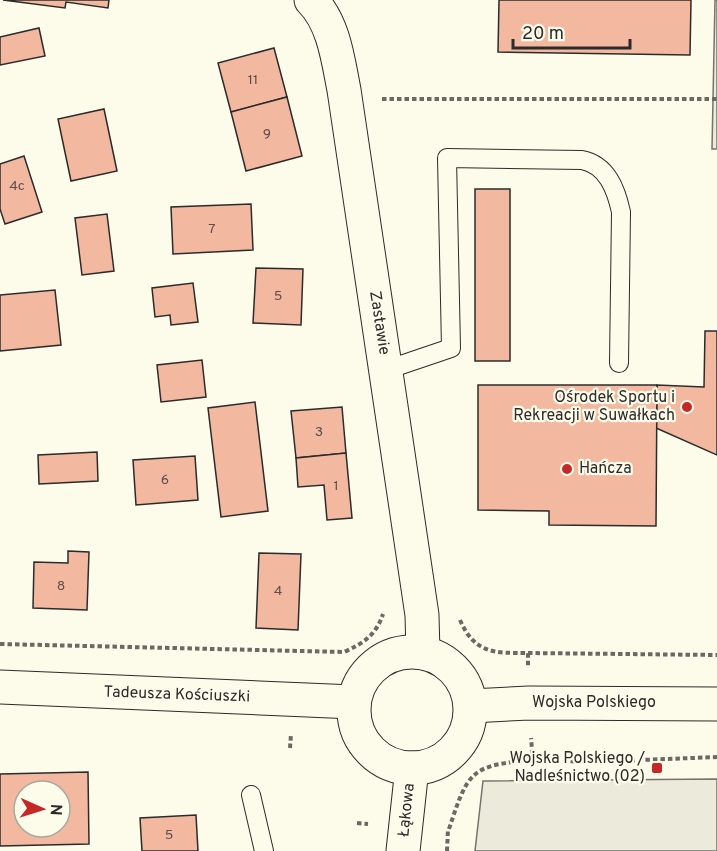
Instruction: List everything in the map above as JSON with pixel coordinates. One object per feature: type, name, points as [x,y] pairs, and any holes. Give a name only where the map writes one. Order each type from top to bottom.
[{"type":"street","name":"Zastawie","points":[[310,0],[318,7],[335,44],[422,615],[423,653]]},
{"type":"street","points":[[403,652],[423,653],[442,660],[457,672],[467,690],[471,706],[468,730],[458,747],[443,761],[424,768],[386,763],[371,753],[360,738],[355,720],[354,702],[360,684],[370,669],[385,658],[403,652]]},
{"type":"street","name":"Tadeusza Kościuszki","points":[[0,687],[354,702]]},
{"type":"street","points":[[0,693],[38,690]]},
{"type":"street","name":"Wojska Polskiego","points":[[471,706],[529,703],[717,704]]},
{"type":"street","name":"Łąkowa","points":[[403,851],[412,768]]},
{"type":"lane","points":[[386,370],[451,348],[447,158],[582,160],[596,163],[603,171],[617,195],[621,212],[619,363]]},
{"type":"lane","points":[[251,795],[264,851]]},
{"type":"path","points":[[373,99],[717,99]]},
{"type":"path","points":[[0,644],[344,652],[367,641],[379,626],[384,613],[422,615]]},
{"type":"path","points":[[528,653],[717,655]]},
{"type":"path","points":[[533,760],[591,762],[717,757]]},
{"type":"shaded area","points":[[715,0],[717,0],[717,149],[712,149]]},
{"type":"shaded area","points":[[717,779],[717,851],[475,851],[483,781]]},
{"type":"building","points":[[3,0],[109,0],[108,8],[66,2],[65,8]]},
{"type":"building","points":[[499,0],[691,0],[690,55],[498,52]]},
{"type":"building","points":[[39,28],[45,56],[0,65],[0,37]]},
{"type":"building","points":[[274,48],[287,97],[231,112],[218,63]]},
{"type":"building","points":[[287,97],[302,156],[246,171],[231,112]]},
{"type":"building","points":[[104,109],[117,171],[71,181],[58,119]]},
{"type":"building","points":[[24,156],[42,212],[5,224],[0,209],[0,164]]},
{"type":"building","points":[[475,189],[510,189],[510,361],[475,361]]},
{"type":"building","points":[[251,204],[253,250],[173,254],[171,207]]},
{"type":"building","points":[[107,214],[114,271],[82,275],[75,218]]},
{"type":"building","points":[[256,268],[303,269],[301,325],[253,323]]},
{"type":"building","points":[[193,283],[198,322],[171,325],[170,315],[155,317],[152,288]]},
{"type":"building","points":[[55,290],[61,345],[0,351],[0,295]]},
{"type":"building","name":"Ośrodek Sportu i Rekreacji w Suwałkach","points":[[705,331],[717,331],[717,455],[656,428],[657,385],[704,387]]},
{"type":"building","points":[[202,360],[206,397],[161,402],[157,365]]},
{"type":"building","name":"Hańcza","points":[[478,385],[657,385],[656,526],[549,525],[549,511],[478,510]]},
{"type":"building","points":[[255,402],[268,511],[221,517],[208,408]]},
{"type":"building","points":[[342,407],[346,453],[296,458],[291,411]]},
{"type":"building","points":[[97,452],[98,481],[39,484],[38,455]]},
{"type":"building","points":[[346,453],[352,518],[327,520],[324,485],[298,487],[296,458]]},
{"type":"building","points":[[195,456],[198,500],[136,505],[133,460]]},
{"type":"building","points":[[68,551],[89,552],[87,610],[33,608],[34,562],[68,563]]},
{"type":"building","points":[[259,553],[301,554],[298,630],[256,628]]},
{"type":"building","points":[[88,772],[89,844],[0,846],[0,774]]},
{"type":"building","points":[[196,815],[198,851],[142,851],[140,818]]},
{"type":"place","name":"Ośrodek Sportu i Rekreacji w Suwałkach","points":[[687,407]]},
{"type":"place","name":"Hańcza","points":[[567,469]]},
{"type":"place","name":"Wojska Polskiego / Nadleśnictwo (02)","points":[[657,768]]}]
